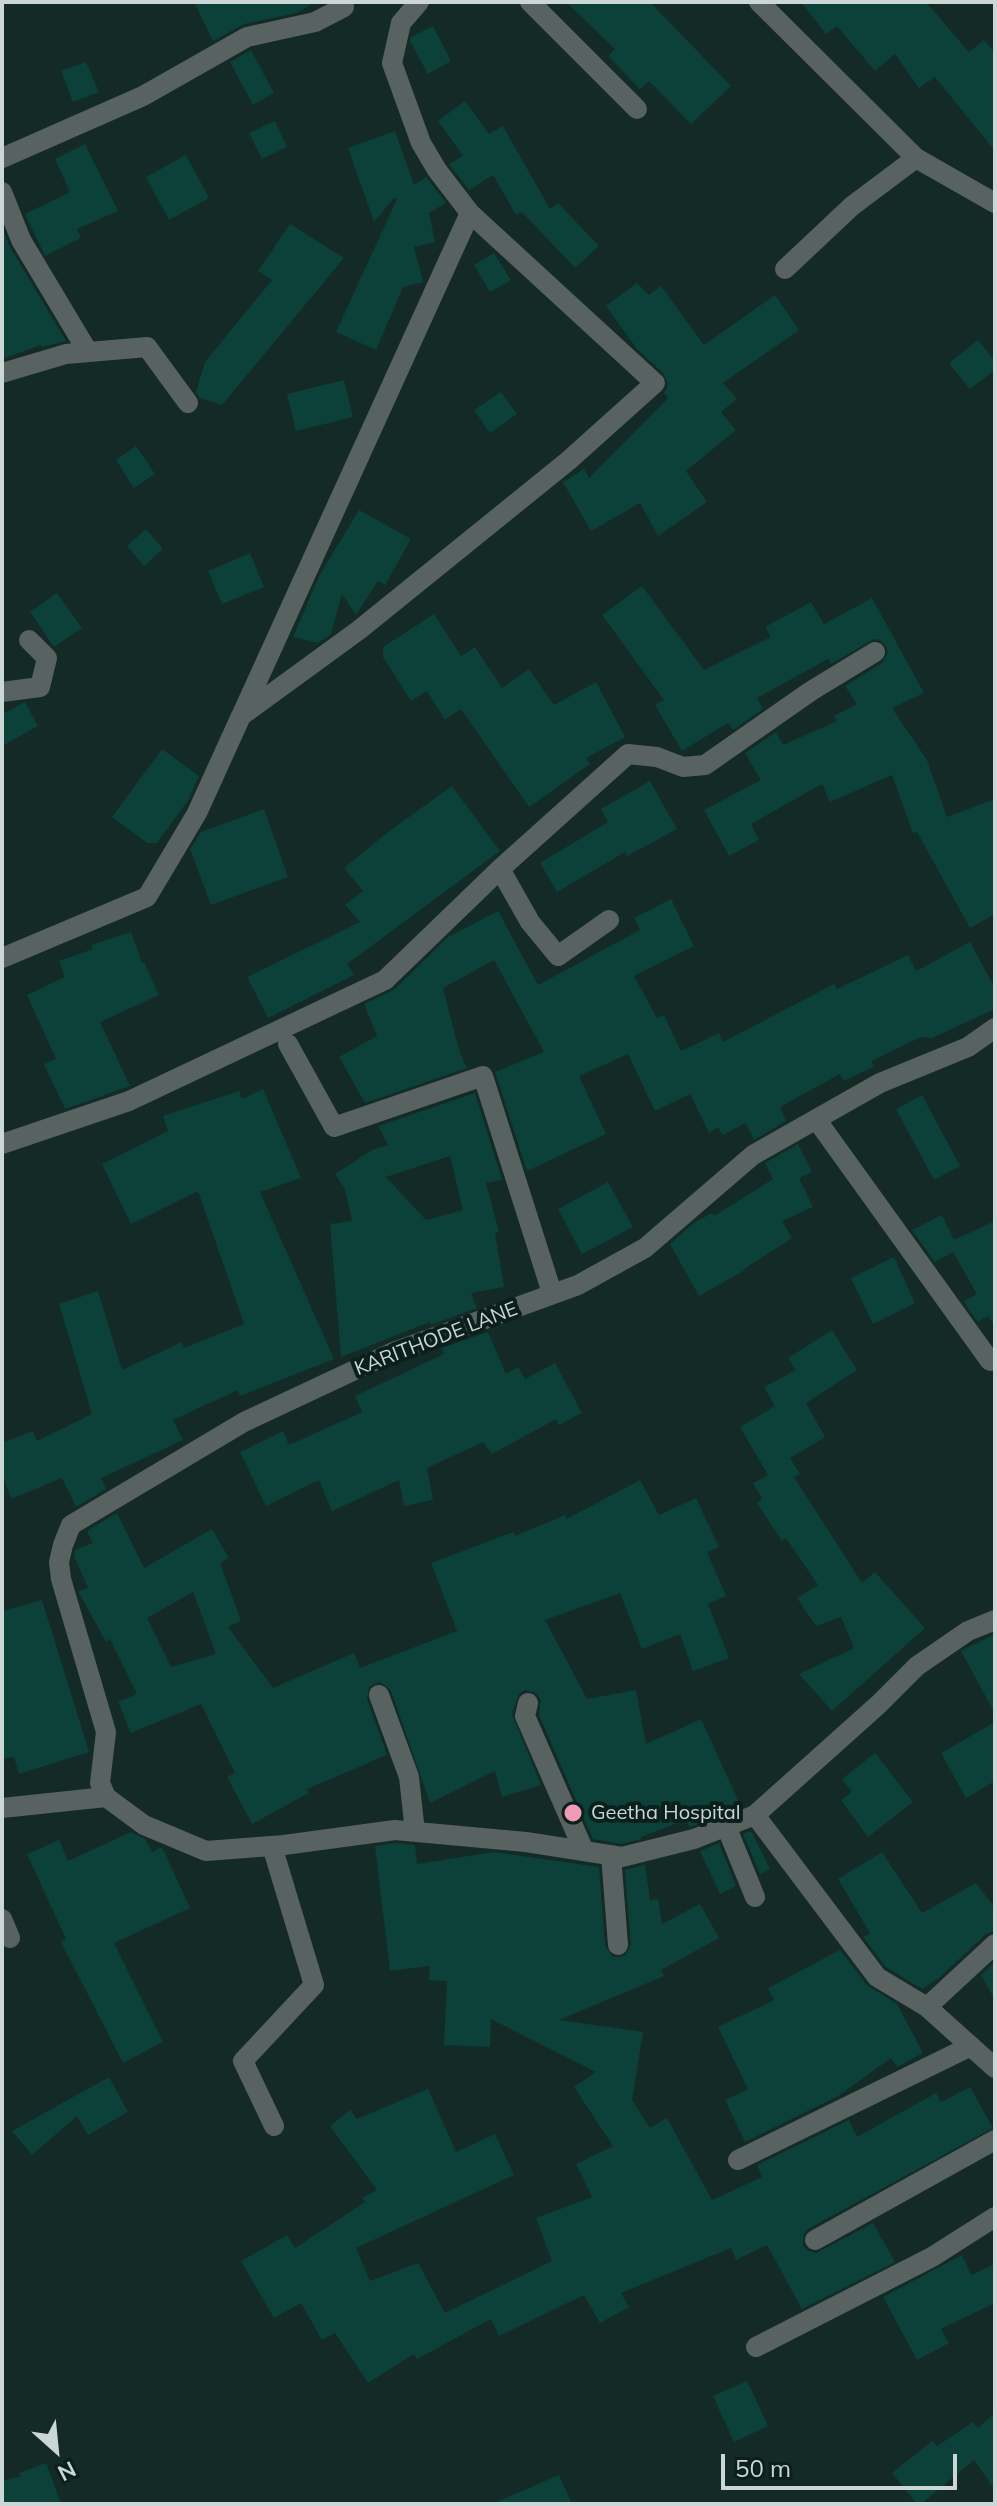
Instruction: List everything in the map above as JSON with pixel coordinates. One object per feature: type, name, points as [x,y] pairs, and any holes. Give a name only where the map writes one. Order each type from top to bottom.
[{"type":"street","points":[[2,158],[143,96],[247,37],[315,22],[344,7],[341,2]]},
{"type":"street","points":[[241,716],[359,630],[568,461],[655,383],[470,213],[437,170],[421,143],[392,63],[401,23],[419,2]]},
{"type":"street","points":[[530,2],[637,109]]},
{"type":"street","points":[[759,2],[916,158],[995,203]]},
{"type":"street","points":[[785,269],[852,206],[916,158]]},
{"type":"street","points":[[2,192],[27,250],[88,352]]},
{"type":"street","points":[[2,958],[147,897],[197,813],[470,213]]},
{"type":"street","points":[[2,373],[66,354],[147,347],[188,403]]},
{"type":"street","points":[[2,692],[40,687],[47,658],[29,640]]},
{"type":"street","points":[[2,1144],[129,1101],[385,980],[500,869],[628,754],[657,757],[683,767],[705,765],[811,691],[875,652]]},
{"type":"street","points":[[500,869],[530,922],[558,956],[609,920]]},
{"type":"street","name":"KARITHODE LANE","points":[[106,1797],[100,1783],[106,1732],[61,1579],[59,1562],[71,1525],[244,1422],[391,1353],[578,1285],[645,1248],[753,1155],[880,1083],[968,1047],[995,1028]]},
{"type":"street","points":[[288,1044],[334,1127],[483,1076],[552,1293]]},
{"type":"street","points":[[816,1119],[990,1361]]},
{"type":"street","points":[[2,1808],[106,1797],[144,1825],[206,1851],[395,1830],[526,1842],[622,1857],[694,1839],[755,1815],[917,1666],[968,1631],[995,1620]]},
{"type":"street","points":[[379,1695],[409,1777],[415,1832]]},
{"type":"street","points":[[528,1703],[525,1716],[584,1851]]},
{"type":"street","points":[[755,1815],[877,1977],[927,2007],[995,2068]]},
{"type":"street","points":[[726,1826],[755,1897]]},
{"type":"street","points":[[272,1846],[314,1985],[243,2061],[274,2126]]},
{"type":"street","points":[[611,1855],[618,1945]]},
{"type":"street","points":[[927,2007],[995,1944]]},
{"type":"street","points":[[738,2160],[971,2046]]},
{"type":"street","points":[[815,2240],[995,2140]]},
{"type":"street","points":[[756,2347],[932,2257],[995,2217]]},
{"type":"building","points":[[194,2],[316,2],[296,13],[244,24],[213,41]]},
{"type":"building","points":[[566,2],[650,2],[731,86],[691,124],[649,81],[640,89],[608,56],[615,49]]},
{"type":"building","points":[[801,2],[926,2],[969,52],[984,40],[995,53],[995,151],[935,77],[919,88],[895,54],[875,71],[837,26],[826,34]]},
{"type":"building","points":[[433,26],[451,61],[428,74],[410,41],[411,37]]},
{"type":"building","points":[[251,50],[274,93],[253,105],[230,62]]},
{"type":"building","points":[[86,62],[99,92],[73,102],[61,71]]},
{"type":"building","points":[[465,101],[489,134],[503,126],[550,209],[558,203],[599,246],[575,268],[522,212],[516,215],[493,175],[469,190],[449,164],[463,156],[438,121]]},
{"type":"building","points":[[275,121],[287,147],[262,159],[249,133]]},
{"type":"building","points":[[395,131],[414,185],[426,177],[446,203],[429,213],[435,242],[414,247],[423,282],[403,287],[376,350],[336,332],[397,199],[394,198],[374,222],[348,148]]},
{"type":"building","points":[[85,144],[118,211],[77,229],[81,238],[45,256],[25,214],[70,192],[55,159]]},
{"type":"building","points":[[186,155],[209,198],[169,220],[146,177]]},
{"type":"building","points":[[290,224],[344,258],[222,405],[200,398],[196,392],[205,362],[272,280],[258,271]]},
{"type":"building","points":[[2,227],[10,247],[66,341],[41,345],[2,359]]},
{"type":"building","points":[[494,253],[511,280],[490,292],[474,265]]},
{"type":"building","points":[[637,283],[649,295],[661,286],[704,345],[775,295],[799,330],[723,383],[737,399],[721,412],[736,430],[686,471],[707,502],[658,536],[640,503],[591,531],[563,482],[584,469],[589,478],[668,398],[664,393],[668,386],[664,374],[637,349],[606,306]]},
{"type":"building","points":[[978,340],[995,361],[995,370],[970,389],[949,363]]},
{"type":"building","points":[[344,380],[353,417],[296,431],[287,394]]},
{"type":"building","points":[[501,392],[517,414],[490,433],[474,410]]},
{"type":"building","points":[[136,446],[155,474],[134,488],[116,460]]},
{"type":"building","points":[[359,510],[411,539],[385,585],[378,581],[356,615],[342,594],[331,634],[318,643],[293,637],[319,576]]},
{"type":"building","points":[[146,529],[163,549],[144,566],[127,546]]},
{"type":"building","points":[[250,553],[264,587],[222,604],[208,571]]},
{"type":"building","points":[[642,586],[704,670],[771,637],[765,627],[811,602],[824,624],[872,598],[924,693],[892,708],[927,760],[947,817],[995,799],[995,914],[970,928],[917,832],[913,833],[892,775],[830,802],[822,784],[751,824],[759,840],[729,856],[704,810],[761,780],[745,753],[776,732],[783,745],[837,721],[834,716],[857,704],[845,686],[882,663],[888,652],[880,640],[874,639],[831,664],[828,659],[757,698],[763,709],[733,730],[728,723],[682,751],[655,705],[664,700],[602,615]]},
{"type":"building","points":[[57,593],[82,628],[54,647],[30,612]]},
{"type":"building","points":[[434,614],[461,656],[475,647],[502,688],[529,669],[554,705],[596,682],[625,737],[586,758],[590,764],[529,807],[461,709],[445,720],[427,691],[411,701],[383,657],[383,647]]},
{"type":"building","points":[[25,702],[38,726],[2,746],[2,714]]},
{"type":"building","points":[[162,749],[199,776],[189,799],[157,843],[147,843],[112,817]]},
{"type":"building","points":[[650,781],[677,829],[627,856],[625,852],[557,892],[540,863],[608,822],[601,809]]},
{"type":"building","points":[[452,786],[500,851],[347,964],[354,975],[268,1018],[247,977],[360,922],[345,905],[363,891],[344,868]]},
{"type":"building","points":[[264,809],[288,877],[211,905],[190,849],[201,832]]},
{"type":"building","points":[[671,899],[694,946],[634,976],[657,1018],[664,1015],[681,1051],[719,1033],[723,1042],[834,984],[837,989],[908,955],[916,971],[970,942],[995,988],[995,1009],[932,1038],[921,1037],[871,1061],[874,1067],[843,1081],[840,1074],[780,1107],[786,1121],[754,1140],[746,1123],[722,1135],[718,1127],[709,1133],[690,1094],[655,1111],[628,1054],[579,1076],[606,1134],[527,1171],[495,1072],[544,1052],[494,960],[443,988],[459,1050],[467,1068],[365,1103],[339,1057],[377,1036],[364,1004],[394,990],[448,937],[498,911],[538,985],[640,930],[634,918]]},
{"type":"building","points":[[131,932],[142,963],[159,995],[100,1022],[130,1086],[65,1109],[44,1064],[56,1059],[27,995],[65,977],[59,961],[93,949],[91,945]]},
{"type":"building","points":[[263,1089],[301,1178],[260,1192],[334,1359],[240,1396],[238,1390],[173,1420],[183,1440],[101,1478],[106,1489],[76,1507],[62,1478],[11,1499],[2,1474],[2,1443],[33,1431],[37,1441],[92,1414],[59,1304],[98,1291],[122,1370],[182,1342],[184,1348],[244,1324],[198,1191],[131,1224],[102,1164],[168,1131],[163,1116],[239,1091],[242,1099]]},
{"type":"building","points":[[475,1093],[502,1180],[486,1183],[499,1232],[495,1233],[504,1287],[471,1293],[477,1308],[431,1325],[430,1322],[341,1357],[330,1224],[352,1221],[345,1189],[335,1174],[372,1150],[388,1145],[378,1126]],"holes":[[[450,1156],[463,1210],[426,1220],[386,1177]]]},
{"type":"building","points":[[922,1095],[960,1166],[934,1180],[896,1109]]},
{"type":"building","points":[[798,1144],[812,1172],[799,1178],[813,1207],[782,1221],[792,1238],[699,1296],[670,1244],[695,1222],[712,1213],[714,1216],[773,1179],[765,1163]]},
{"type":"building","points":[[608,1182],[633,1227],[582,1254],[558,1209]]},
{"type":"building","points":[[942,1215],[954,1240],[995,1221],[995,1327],[988,1316],[978,1322],[969,1310],[964,1301],[977,1294],[953,1252],[935,1262],[912,1230]]},
{"type":"building","points":[[894,1257],[915,1303],[873,1324],[851,1278]]},
{"type":"building","points":[[832,1330],[857,1370],[806,1403],[825,1437],[790,1458],[800,1474],[794,1477],[862,1583],[875,1572],[925,1628],[832,1711],[799,1674],[854,1648],[841,1617],[816,1626],[797,1598],[818,1585],[786,1538],[782,1541],[757,1503],[762,1499],[753,1483],[768,1475],[740,1427],[775,1406],[764,1387],[796,1370],[788,1358]]},
{"type":"building","points":[[488,1332],[506,1374],[518,1367],[525,1379],[555,1363],[582,1413],[559,1425],[556,1419],[492,1454],[483,1442],[427,1468],[433,1500],[404,1506],[399,1480],[332,1511],[319,1480],[266,1506],[240,1452],[283,1431],[289,1445],[362,1412],[355,1396],[444,1354],[442,1348]]},
{"type":"building","points":[[640,1480],[659,1515],[696,1498],[719,1547],[707,1552],[726,1596],[708,1604],[729,1658],[693,1671],[680,1634],[642,1649],[620,1593],[545,1620],[587,1699],[636,1690],[646,1744],[701,1719],[741,1807],[690,1827],[685,1820],[621,1844],[593,1839],[539,1715],[541,1700],[536,1693],[525,1690],[519,1694],[512,1714],[541,1785],[502,1797],[495,1771],[430,1803],[391,1691],[380,1682],[369,1687],[367,1699],[387,1755],[307,1789],[309,1793],[252,1824],[227,1777],[235,1773],[201,1704],[131,1733],[118,1702],[137,1694],[110,1639],[106,1642],[78,1591],[88,1588],[74,1556],[75,1550],[93,1543],[87,1531],[117,1513],[144,1568],[212,1529],[229,1558],[220,1563],[241,1621],[228,1627],[273,1688],[354,1653],[360,1668],[457,1631],[431,1563],[513,1532],[515,1536],[565,1515],[567,1519]],"holes":[[[193,1592],[216,1654],[171,1667],[147,1618]]]},
{"type":"building","points":[[42,1600],[89,1752],[19,1774],[14,1757],[2,1759],[2,1611]]},
{"type":"building","points":[[995,1634],[995,1714],[961,1651]]},
{"type":"building","points":[[995,1722],[995,1781],[966,1798],[941,1753]]},
{"type":"building","points":[[875,1753],[913,1802],[868,1837],[841,1800],[852,1792],[842,1779]]},
{"type":"building","points":[[751,1831],[770,1869],[760,1874],[743,1834]]},
{"type":"building","points":[[131,1832],[145,1839],[152,1852],[162,1847],[190,1908],[114,1943],[163,2042],[123,2063],[61,1942],[66,1939],[27,1854],[59,1840],[68,1861]]},
{"type":"building","points":[[395,1843],[415,1845],[417,1864],[494,1852],[599,1867],[605,1946],[613,1957],[625,1956],[631,1945],[625,1870],[645,1865],[650,1900],[658,1899],[662,1924],[700,1904],[719,1938],[661,1970],[664,1976],[559,2020],[643,2032],[632,2100],[650,2128],[667,2118],[712,2200],[762,2177],[757,2165],[849,2120],[857,2137],[936,2093],[941,2102],[970,2087],[993,2128],[808,2229],[804,2234],[803,2246],[816,2253],[873,2223],[895,2262],[802,2309],[767,2245],[736,2260],[731,2248],[621,2293],[629,2307],[600,2323],[584,2295],[499,2336],[491,2319],[417,2359],[414,2354],[368,2383],[335,2333],[322,2340],[301,2303],[274,2318],[241,2261],[287,2235],[295,2248],[365,2202],[362,2198],[377,2190],[330,2126],[350,2110],[357,2119],[428,2089],[456,2152],[495,2134],[514,2175],[356,2248],[370,2281],[418,2263],[445,2313],[552,2261],[536,2218],[592,2197],[576,2164],[613,2146],[574,2087],[596,2072],[491,2019],[490,2047],[444,2045],[447,1981],[429,1980],[430,1966],[390,1971],[375,1846]]},
{"type":"building","points":[[719,1843],[736,1886],[720,1894],[700,1851]]},
{"type":"building","points":[[882,1852],[922,1913],[976,1883],[995,1908],[995,1931],[986,1934],[939,1978],[922,1989],[886,1967],[863,1937],[870,1933],[838,1879]]},
{"type":"building","points":[[840,1950],[867,1985],[897,2004],[923,2053],[897,2067],[891,2058],[838,2096],[745,2142],[725,2100],[748,2089],[718,2027],[774,2000],[768,1988]]},
{"type":"building","points":[[995,1962],[995,2000],[981,1975]]},
{"type":"building","points":[[109,2077],[128,2112],[88,2135],[77,2116],[32,2155],[12,2131]]},
{"type":"building","points":[[962,2255],[971,2275],[995,2264],[995,2303],[941,2329],[949,2343],[917,2360],[883,2297]]},
{"type":"building","points":[[747,2381],[768,2426],[734,2442],[713,2396]]},
{"type":"building","points":[[995,2413],[995,2490],[974,2460],[921,2504],[917,2504],[892,2473],[932,2441],[937,2446],[973,2422],[978,2428]]},
{"type":"building","points":[[46,2463],[61,2504],[2,2504],[2,2481],[21,2476],[19,2473]]},
{"type":"building","points":[[559,2475],[572,2504],[492,2504]]},
{"type":"place","name":"Geetha Hospital","points":[[573,1813]]}]
